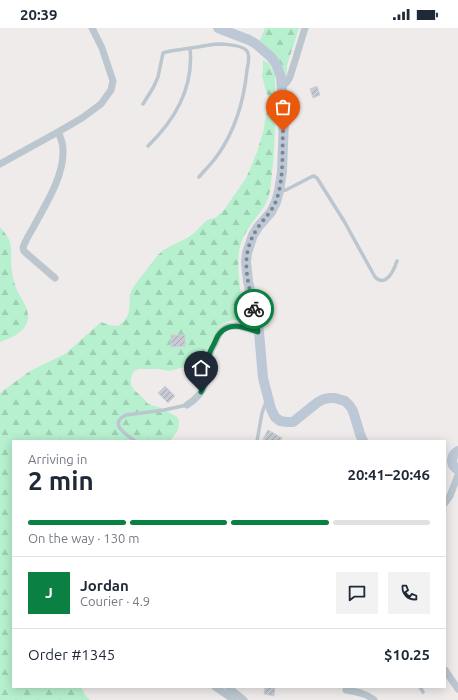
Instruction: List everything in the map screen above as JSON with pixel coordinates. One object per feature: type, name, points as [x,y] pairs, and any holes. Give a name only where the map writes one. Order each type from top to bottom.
[{"type":"street","points":[[0,164],[82,118],[101,104],[111,90],[113,82],[102,48],[92,28]]},
{"type":"street","points":[[218,28],[256,44],[271,57],[276,64],[281,77],[284,119],[280,191],[271,212],[253,235],[247,253],[246,271],[258,332],[261,368],[268,397],[275,417],[280,421],[293,422],[318,402],[324,399],[335,398],[344,401],[350,406],[363,440]]},
{"type":"street","points":[[282,86],[290,77],[305,28]]},
{"type":"street","points":[[56,278],[26,253],[23,248],[59,174],[63,159],[63,150],[58,132]]},
{"type":"street","points":[[187,405],[195,400],[205,386],[208,360],[220,333],[226,328],[234,326],[243,326],[258,332]]},
{"type":"street","points":[[452,453],[452,463],[458,470]]},
{"type":"street","points":[[446,502],[450,496],[458,474]]},
{"type":"street","points":[[446,671],[458,689]]},
{"type":"street","points":[[216,688],[234,700]]},
{"type":"street","points":[[229,688],[244,700]]},
{"type":"street","points":[[346,690],[366,694],[374,700]]},
{"type":"lane","points":[[235,46],[238,36]]},
{"type":"lane","points":[[143,104],[158,77],[163,53],[215,44],[235,46],[248,51],[246,84],[241,105],[234,124],[217,156],[199,176]]},
{"type":"lane","points":[[148,146],[173,117],[180,103],[190,74],[190,48]]},
{"type":"lane","points":[[280,191],[286,190],[314,176],[317,178],[344,221],[377,280],[385,280],[389,277],[394,270],[397,261]]},
{"type":"lane","points":[[257,440],[262,413],[268,397]]},
{"type":"lane","points":[[134,440],[119,427],[119,422],[122,417],[126,415],[164,410],[187,405]]},
{"type":"lane","points":[[421,688],[423,692]]},
{"type":"green space","points":[[265,28],[299,28],[287,65],[287,76],[277,57],[260,40]]},
{"type":"green space","points":[[263,60],[269,64],[275,75],[275,124],[271,187],[267,201],[241,242],[238,263],[240,290],[247,306],[250,324],[235,320],[221,325],[204,356],[197,363],[170,371],[159,369],[138,369],[134,371],[131,377],[131,382],[134,390],[148,404],[161,408],[177,417],[179,421],[178,430],[171,440],[12,440],[12,688],[82,688],[90,700],[0,700],[0,393],[30,371],[65,354],[101,322],[118,326],[125,320],[129,312],[130,294],[134,286],[157,256],[163,250],[187,238],[207,220],[215,218],[224,210],[246,178],[257,152],[264,129],[269,99],[262,76]]},
{"type":"green space","points":[[0,227],[10,242],[14,282],[26,306],[28,320],[24,328],[18,334],[0,342]]},
{"type":"building","points":[[317,86],[320,95],[313,98],[310,89]]},
{"type":"building","points":[[171,335],[185,335],[185,346],[171,347]]},
{"type":"building","points":[[165,386],[175,396],[168,403],[158,393]]},
{"type":"building","points":[[268,430],[282,438],[281,440],[263,439]]},
{"type":"building","points":[[265,688],[275,688],[274,696],[264,694]]},
{"type":"way so far","points":[[254,309],[246,271],[247,253],[253,235],[271,212],[280,191],[283,131]]},
{"type":"route","points":[[201,392],[205,386],[207,378],[208,360],[220,333],[226,328],[234,326],[243,326],[258,332],[254,309]]}]
